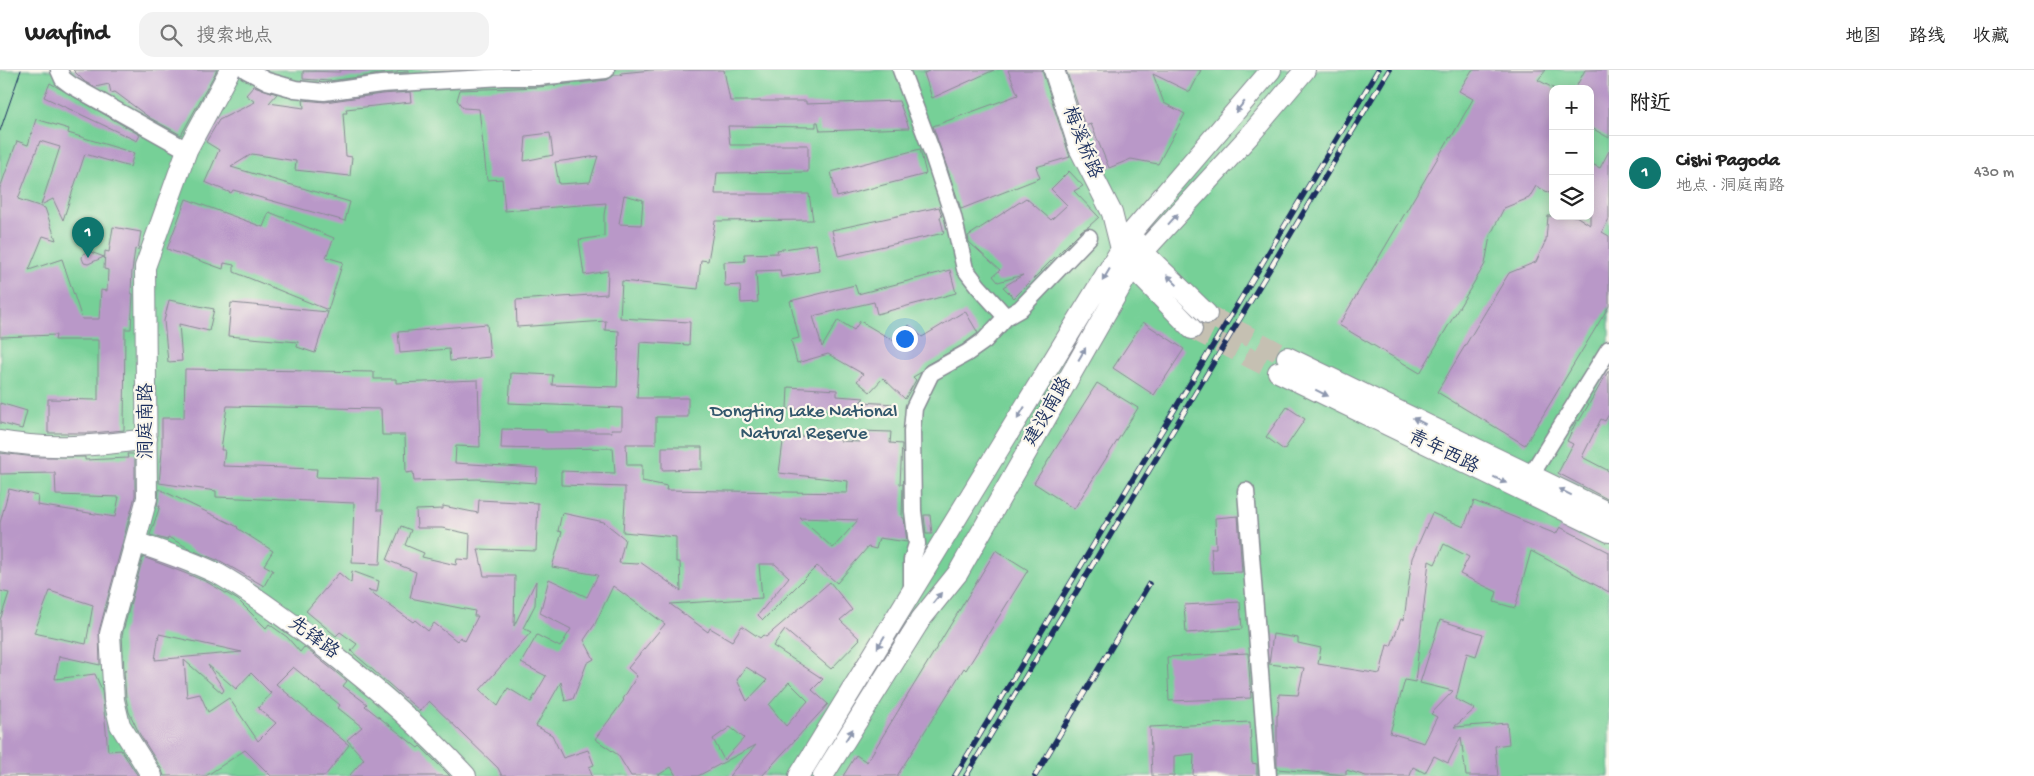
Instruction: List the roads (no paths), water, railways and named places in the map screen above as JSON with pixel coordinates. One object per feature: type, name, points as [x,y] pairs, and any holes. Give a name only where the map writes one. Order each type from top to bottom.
[{"type":"main road","name":"洞庭南路","points":[[152,776],[120,724],[114,700],[110,634],[147,498],[145,267],[187,150],[230,70]]},
{"type":"main road","name":"梅溪桥路","points":[[1054,70],[1079,148],[1126,241]]},
{"type":"main road","name":"建设南路","points":[[799,776],[1126,241],[1271,70]]},
{"type":"main road","name":"建设南路","points":[[823,776],[921,619],[958,573],[1138,259],[1250,135],[1305,70]]},
{"type":"main road","points":[[1126,241],[1192,329]]},
{"type":"main road","points":[[1138,259],[1207,314]]},
{"type":"main road","name":"青年西路","points":[[1609,513],[1531,475],[1283,364],[1609,532]]},
{"type":"main road","points":[[0,441],[45,446],[100,446],[147,439]]},
{"type":"main road","name":"先锋路","points":[[135,542],[201,566],[221,576],[265,604],[345,663],[409,719],[466,776]]},
{"type":"street","points":[[59,70],[63,79],[72,85],[187,150]]},
{"type":"street","points":[[246,70],[267,81],[295,89],[324,92],[381,84],[426,83],[496,77],[538,77],[600,70]]},
{"type":"street","points":[[901,70],[932,152],[953,216],[966,269],[978,286],[1006,317]]},
{"type":"street","points":[[912,592],[912,560],[917,544],[913,511],[912,431],[914,408],[931,373],[984,341],[1006,317],[1020,309],[1089,237]]},
{"type":"street","points":[[1531,475],[1609,349]]},
{"type":"street","points":[[1246,491],[1268,776]]},
{"type":"tunnel","points":[[1207,314],[1287,357]]},
{"type":"tunnel","points":[[1192,329],[1278,372]]},
{"type":"tram line","points":[[0,131],[21,70]]},
{"type":"railway","points":[[955,776],[1378,70]]},
{"type":"railway","points":[[966,776],[1389,70]]},
{"type":"railway","points":[[1035,776],[1149,584]]},
{"type":"place","name":"Cishi Pagoda","points":[[88,258]]},
{"type":"park label","name":"Dongting Lake National Natural Reserve","points":[[804,423]]}]
